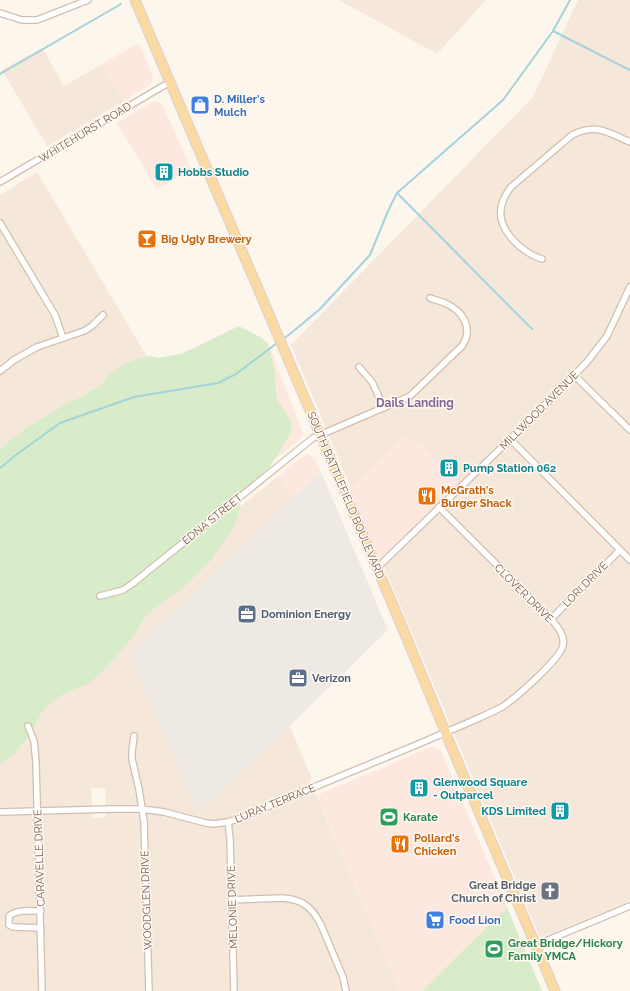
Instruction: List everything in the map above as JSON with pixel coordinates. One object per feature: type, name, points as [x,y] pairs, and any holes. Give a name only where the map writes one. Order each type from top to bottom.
[{"type":"main road","name":"SOUTH BATTLEFIELD BOULEVARD","points":[[135,0],[555,991]]},
{"type":"street","points":[[0,13],[22,20],[36,20],[88,0]]},
{"type":"street","name":"WHITEHURST ROAD","points":[[0,182],[170,82]]},
{"type":"street","points":[[542,259],[523,249],[510,237],[504,228],[501,219],[501,210],[502,202],[506,193],[513,185],[572,135],[581,131],[598,129],[609,132],[630,142]]},
{"type":"street","points":[[0,223],[55,315],[63,338]]},
{"type":"street","name":"MILLWOOD AVENUE","points":[[377,568],[592,356],[607,336],[630,287]]},
{"type":"street","name":"EDNA STREET","points":[[100,596],[122,590],[132,584],[313,438],[410,396],[462,346],[467,336],[466,323],[463,317],[456,310],[446,304],[430,298]]},
{"type":"street","points":[[0,371],[14,360],[37,347],[84,331],[98,321],[103,315]]},
{"type":"street","points":[[359,367],[372,382],[384,408]]},
{"type":"street","points":[[574,375],[630,430]]},
{"type":"street","points":[[510,438],[630,560]]},
{"type":"street","name":"CLOVER DRIVE","points":[[439,507],[551,619],[560,631],[564,646],[556,658],[520,694],[501,707],[445,732]]},
{"type":"street","name":"LORI DRIVE","points":[[551,619],[620,550]]},
{"type":"street","name":"CARAVELLE DRIVE","points":[[28,726],[35,748],[41,911],[42,991]]},
{"type":"street","name":"LURAY TERRACE","points":[[0,812],[142,809],[171,813],[206,823],[213,824],[228,822],[241,818],[445,732]]},
{"type":"street","name":"WOODGLEN DRIVE","points":[[134,736],[132,759],[139,789],[144,822],[149,991]]},
{"type":"street","name":"MELONIE DRIVE","points":[[228,822],[230,838],[234,991]]},
{"type":"street","points":[[232,900],[282,898],[291,899],[303,903],[309,907],[318,918],[343,977],[346,991]]},
{"type":"street","points":[[536,945],[630,906]]},
{"type":"street","points":[[41,911],[12,913],[8,920],[9,924],[13,927],[41,928]]},
{"type":"shaded area","points":[[339,0],[486,0],[437,54]]},
{"type":"shaded area","points":[[578,0],[630,0],[630,901],[540,938],[291,345],[533,97]]},
{"type":"shaded area","points":[[139,43],[153,77],[152,81],[150,85],[124,101],[102,64]]},
{"type":"shaded area","points":[[42,48],[64,86],[102,64],[124,101],[47,146],[2,70]]},
{"type":"shaded area","name":"Hobbs Studio","points":[[153,101],[158,102],[163,106],[191,169],[157,189],[117,123]]},
{"type":"shaded area","points":[[37,172],[171,397],[136,591],[277,477],[294,498],[129,653],[199,814],[290,726],[312,779],[310,780],[400,991],[0,991],[0,195]],"holes":[[[91,788],[105,788],[106,817],[91,818]]]},
{"type":"shaded area","points":[[267,340],[303,434],[301,438],[267,466],[226,369]]},
{"type":"shaded area","points":[[404,436],[423,446],[461,486],[377,568],[345,495]]},
{"type":"shaded area","points":[[308,455],[314,458],[321,472],[294,498],[277,477],[302,457]]},
{"type":"shaded area","name":"Dominion Energy","points":[[321,472],[388,630],[200,813],[198,813],[129,653]]},
{"type":"shaded area","points":[[431,747],[441,751],[507,907],[422,991],[400,991],[317,795]]},
{"type":"green space","points":[[239,326],[262,338],[268,345],[275,373],[277,399],[291,421],[291,433],[269,468],[251,484],[242,495],[237,520],[232,530],[211,560],[184,587],[147,614],[133,637],[99,675],[89,683],[63,694],[48,705],[42,712],[31,733],[24,742],[13,755],[0,765],[0,451],[4,445],[29,426],[69,402],[80,398],[91,390],[100,387],[108,375],[128,362],[149,356],[158,358],[180,354]]},
{"type":"green space","name":"Great Bridge/Hickory Family YMCA","points":[[507,907],[542,991],[422,991]]},
{"type":"waterway","points":[[283,339],[320,309],[370,255],[397,193],[503,100],[553,31],[570,0]]},
{"type":"waterway","points":[[0,74],[121,4]]},
{"type":"waterway","points":[[553,31],[630,70]]},
{"type":"waterway","points":[[397,193],[532,329]]},
{"type":"waterway","points":[[0,468],[60,423],[134,397],[218,383],[236,374],[277,343]]},
{"type":"place","name":"D. Miller's Mulch","points":[[200,105]]},
{"type":"place","name":"Hobbs Studio","points":[[164,172]]},
{"type":"place","name":"Big Ugly Brewery","points":[[147,239]]},
{"type":"place","name":"Pump Station 062","points":[[449,468]]},
{"type":"place","name":"McGrath's Burger Shack","points":[[427,496]]},
{"type":"place","name":"Dominion Energy","points":[[247,614]]},
{"type":"place","name":"Verizon","points":[[298,678]]},
{"type":"place","name":"Glenwood Square - Outparcel","points":[[419,788]]},
{"type":"place","name":"KDS Limited","points":[[560,811]]},
{"type":"place","name":"Karate","points":[[389,817]]},
{"type":"place","name":"Pollard's Chicken","points":[[400,844]]},
{"type":"place","name":"Great Bridge Church of Christ","points":[[550,891]]},
{"type":"place","name":"Food Lion","points":[[435,920]]},
{"type":"place","name":"Great Bridge/Hickory Family YMCA","points":[[494,949]]},
{"type":"district","name":"Dails Landing","points":[[415,403]]}]
